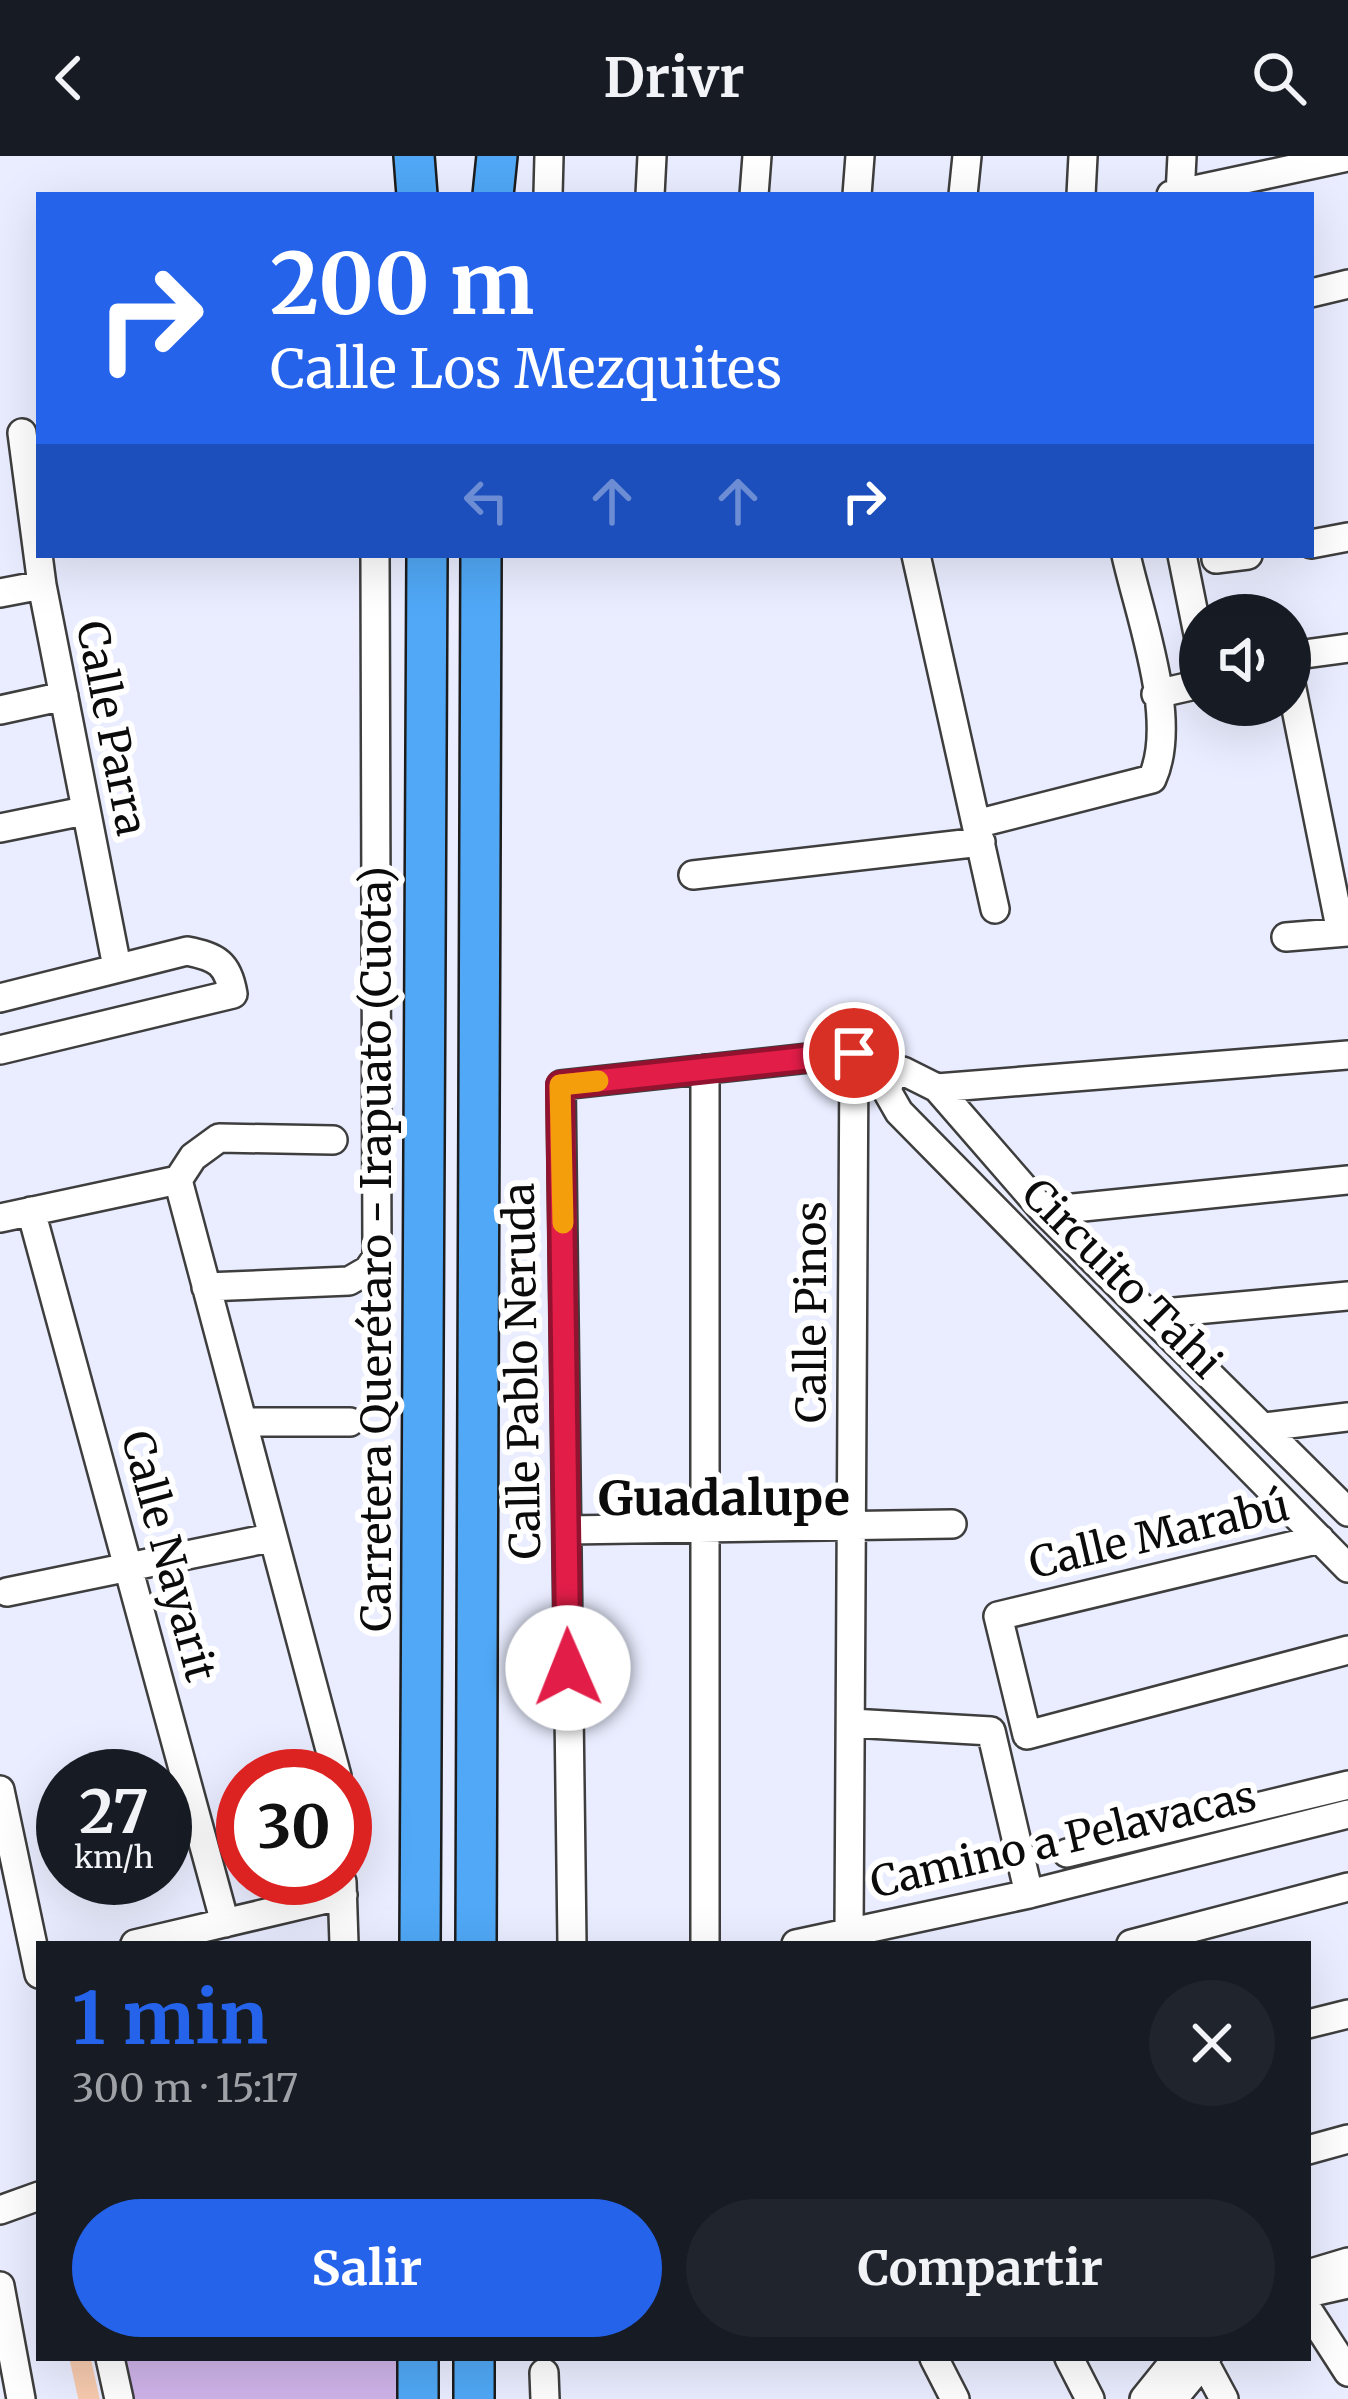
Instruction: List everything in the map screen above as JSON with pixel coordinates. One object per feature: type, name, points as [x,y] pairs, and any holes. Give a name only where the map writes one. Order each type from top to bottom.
[{"type":"highway","points":[[414,156],[418,192]]},
{"type":"highway","points":[[428,192],[429,156]]},
{"type":"highway","points":[[483,156],[483,192]]},
{"type":"highway","points":[[493,192],[497,156]]},
{"type":"highway","name":"Carretera Querétaro - Irapuato (Cuota)","points":[[420,1941],[428,558]]},
{"type":"highway","points":[[476,1941],[481,558]]},
{"type":"highway","points":[[418,2361],[418,2399]]},
{"type":"highway","points":[[474,2361],[474,2399]]},
{"type":"street","points":[[548,192],[549,156]]},
{"type":"street","points":[[650,192],[652,156]]},
{"type":"street","points":[[754,192],[757,156]]},
{"type":"street","points":[[857,192],[860,156]]},
{"type":"street","points":[[963,192],[967,156]]},
{"type":"street","points":[[1081,192],[1083,156]]},
{"type":"street","points":[[1177,192],[1182,156]]},
{"type":"street","points":[[1184,192],[1288,163],[1348,157]]},
{"type":"street","points":[[1314,291],[1348,284]]},
{"type":"street","name":"Calle Parra","points":[[20,433],[36,544]]},
{"type":"street","points":[[1314,543],[1348,537]]},
{"type":"street","name":"Calle Parra","points":[[38,558],[117,967]]},
{"type":"street","points":[[206,1286],[350,1281],[368,1270],[377,1257],[375,558]]},
{"type":"street","points":[[917,558],[995,909]]},
{"type":"street","points":[[693,875],[978,833],[1152,779],[1162,756],[1156,694],[1127,558]]},
{"type":"street","points":[[1183,558],[1190,594]]},
{"type":"street","points":[[1216,559],[1224,558]]},
{"type":"street","points":[[0,593],[42,585]]},
{"type":"street","points":[[1311,653],[1348,648]]},
{"type":"street","points":[[1156,694],[1179,689]]},
{"type":"street","points":[[0,710],[64,696]]},
{"type":"street","points":[[1286,938],[1344,932],[1300,726]]},
{"type":"street","points":[[0,827],[84,811]]},
{"type":"street","points":[[0,998],[187,951],[216,957],[230,973],[233,994],[0,1050]]},
{"type":"street","points":[[58,982],[73,1030]]},
{"type":"street","name":"Calle Pinos","points":[[705,1069],[854,1053],[849,1931]]},
{"type":"street","name":"Circuito Tahi","points":[[937,1088],[1348,1054]]},
{"type":"street","points":[[705,1069],[705,1941]]},
{"type":"street","name":"Calle Pablo Neruda","points":[[572,1941],[560,1085],[705,1069]]},
{"type":"street","name":"Circuito Tahi","points":[[1348,1512],[1045,1211],[937,1088],[903,1071],[891,1077],[887,1091],[899,1112],[1348,1568]]},
{"type":"street","points":[[0,1218],[178,1180],[193,1157],[219,1138],[333,1140]]},
{"type":"street","points":[[178,1180],[329,1749]]},
{"type":"street","points":[[1045,1211],[1348,1180]]},
{"type":"street","name":"Calle Nayarit","points":[[31,1211],[225,1923]]},
{"type":"street","points":[[1152,1314],[1348,1296]]},
{"type":"street","points":[[1265,1427],[1348,1417]]},
{"type":"street","points":[[243,1422],[350,1422]]},
{"type":"street","points":[[567,1530],[952,1524]]},
{"type":"street","points":[[7,1592],[270,1538]]},
{"type":"street","name":"Calle Marabú","points":[[1320,1539],[998,1616],[1027,1736],[1348,1650]]},
{"type":"street","points":[[851,1723],[991,1731],[1029,1894]]},
{"type":"street","points":[[1067,1853],[1348,1785]]},
{"type":"street","points":[[0,1790],[36,1960]]},
{"type":"street","name":"Camino a Pelavacas","points":[[808,1941],[1029,1894],[1348,1814]]},
{"type":"street","points":[[1143,1941],[1348,1887]]},
{"type":"street","points":[[148,1941],[284,1905]]},
{"type":"street","points":[[343,1905],[344,1941]]},
{"type":"street","points":[[1311,2023],[1348,2014]]},
{"type":"street","points":[[1311,2149],[1348,2139]]},
{"type":"street","points":[[1311,2273],[1348,2262]]},
{"type":"street","points":[[1311,2292],[1348,2284]]},
{"type":"street","points":[[0,2286],[21,2399]]},
{"type":"street","points":[[1311,2315],[1348,2372]]},
{"type":"street","points":[[111,2361],[119,2399]]},
{"type":"street","points":[[936,2361],[955,2399]]},
{"type":"street","points":[[1071,2361],[1090,2399]]},
{"type":"street","points":[[1144,2399],[1194,2361]]},
{"type":"street","points":[[1173,2399],[1196,2361]]},
{"type":"street","points":[[1198,2361],[1225,2399]]},
{"type":"shaded area","points":[[100,2361],[399,2361],[398,2399],[108,2399]]},
{"type":"waterway","points":[[81,2361],[89,2399]]},
{"type":"slow traffic","points":[[563,1223],[560,1085],[598,1081]]},
{"type":"district","name":"Guadalupe","points":[[724,1498]]},
{"type":"route","points":[[568,1668],[560,1085],[854,1053]]}]
